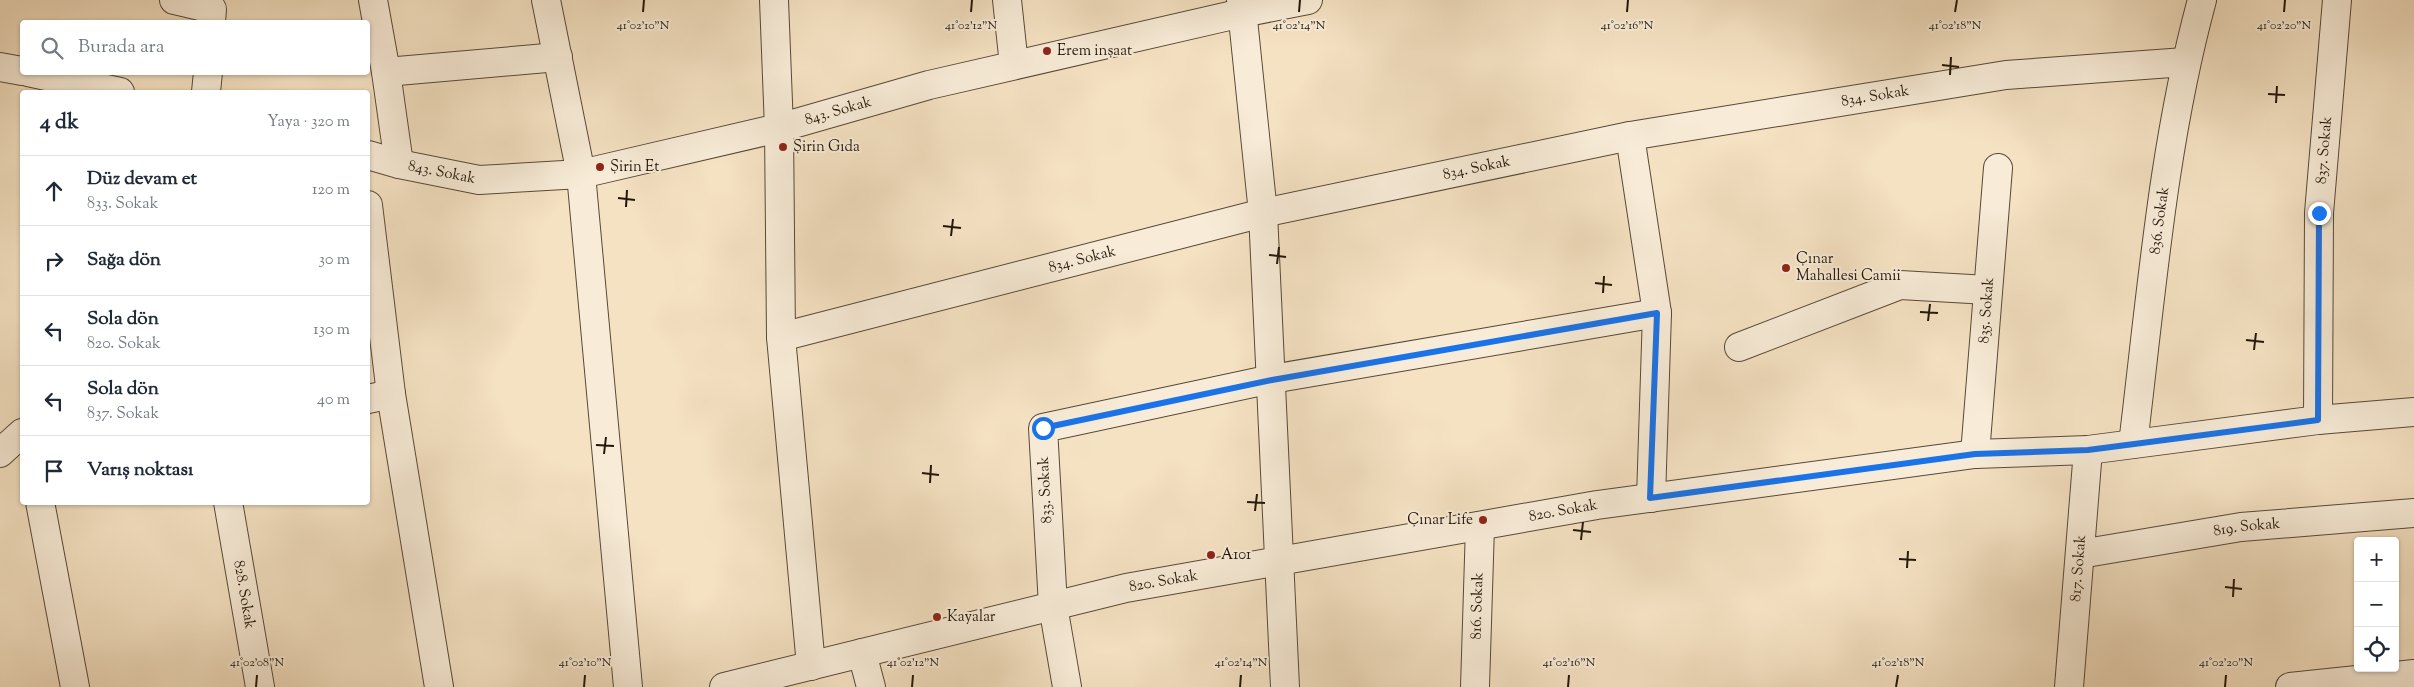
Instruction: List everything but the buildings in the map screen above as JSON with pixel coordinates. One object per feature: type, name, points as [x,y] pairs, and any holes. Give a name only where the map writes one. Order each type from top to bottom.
[{"type":"street","points":[[174,0],[212,9],[211,20]]},
{"type":"street","points":[[373,0],[386,72],[399,164]]},
{"type":"street","points":[[546,0],[581,174],[628,687]]},
{"type":"street","points":[[774,0],[779,128],[781,336],[810,666]]},
{"type":"street","points":[[1007,0],[1014,65]]},
{"type":"street","name":"843. Sokak","points":[[370,155],[399,164],[478,180],[581,174],[779,128],[929,85],[1241,6],[1308,0]]},
{"type":"street","name":"836. Sokak","points":[[2133,444],[2157,247],[2185,62],[2202,0]]},
{"type":"street","name":"837. Sokak","points":[[2318,420],[2319,213],[2336,0]]},
{"type":"street","points":[[1241,6],[1262,213],[1272,380],[1286,687]]},
{"type":"street","points":[[386,72],[558,57]]},
{"type":"street","name":"834. Sokak","points":[[781,336],[1262,213],[1630,136],[2006,75],[2185,62]]},
{"type":"street","points":[[0,66],[20,71]]},
{"type":"street","points":[[42,75],[111,90]]},
{"type":"street","points":[[206,90],[208,75]]},
{"type":"street","points":[[1630,136],[1657,313],[1650,498]]},
{"type":"street","name":"835. Sokak","points":[[1975,454],[1998,168]]},
{"type":"street","points":[[370,240],[379,397],[439,687]]},
{"type":"street","points":[[1739,347],[1900,285],[1988,290]]},
{"type":"street","name":"833. Sokak","points":[[1053,606],[1043,428],[1272,380],[1657,313]]},
{"type":"street","name":"820. Sokak","points":[[724,687],[1126,588],[1597,504],[1975,454],[2088,450],[2318,420],[2414,412]]},
{"type":"street","points":[[0,453],[20,435]]},
{"type":"street","name":"817. Sokak","points":[[2069,687],[2088,450]]},
{"type":"street","points":[[41,505],[75,687]]},
{"type":"street","name":"828. Sokak","points":[[229,505],[260,687]]},
{"type":"street","name":"819. Sokak","points":[[2080,554],[2241,527],[2414,513]]},
{"type":"street","name":"816. Sokak","points":[[1474,687],[1480,526]]},
{"type":"street","points":[[1053,606],[1067,687]]},
{"type":"street","points":[[862,653],[871,687]]},
{"type":"street","points":[[2290,687],[2414,674]]},
{"type":"place","name":"Erem inşaat","points":[[1047,51]]},
{"type":"place","name":"Şirin Gıda","points":[[783,147]]},
{"type":"place","name":"Şirin Et","points":[[600,167]]},
{"type":"place","name":"Çınar Mahallesi Camii","points":[[1786,268]]},
{"type":"place","name":"Çınar Life","points":[[1483,520]]},
{"type":"place","name":"A101","points":[[1211,555]]},
{"type":"place","name":"Kayalar","points":[[937,617]]},
{"type":"route","points":[[1043,428],[1272,380],[1657,313],[1650,498],[1975,454],[2088,450],[2318,420],[2319,213]]}]
